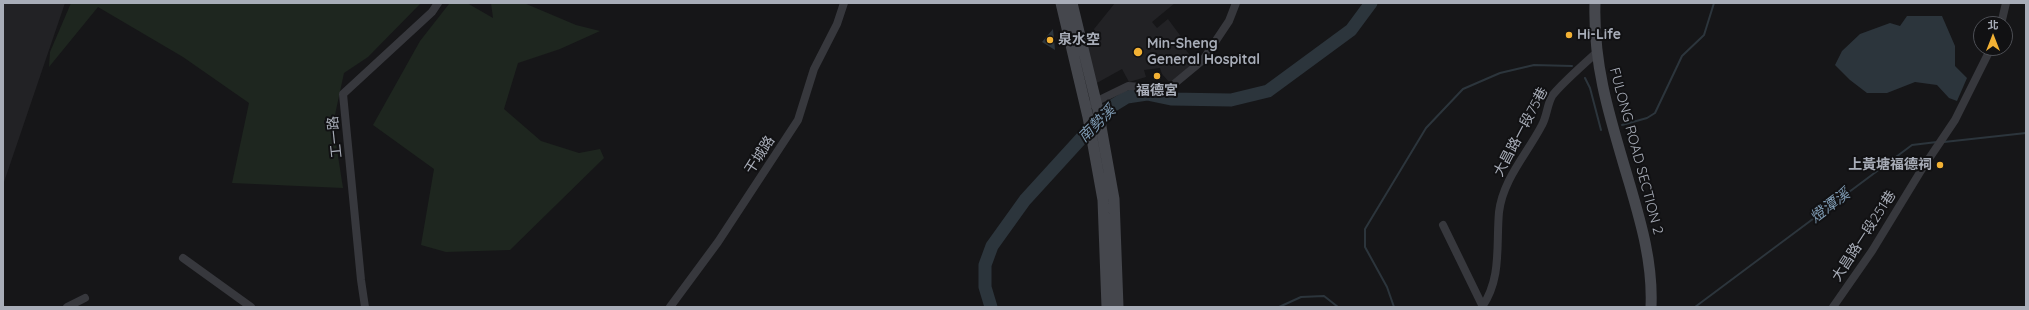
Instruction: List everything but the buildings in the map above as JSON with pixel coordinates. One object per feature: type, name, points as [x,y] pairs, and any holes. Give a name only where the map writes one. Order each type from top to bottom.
[{"type":"main road","points":[[1061,3],[1092,109],[1103,131],[1114,199],[1118,307]]},
{"type":"main road","points":[[1072,3],[1092,109],[1093,140],[1103,200],[1107,307]]},
{"type":"main road","name":"FULONG ROAD SECTION 2","points":[[1595,3],[1596,53],[1610,119],[1644,235],[1651,278],[1651,307]]},
{"type":"street","name":"工一路","points":[[365,307],[361,280],[344,94],[432,12],[438,3]]},
{"type":"street","name":"干城路","points":[[670,307],[718,242],[798,120],[814,69],[837,24],[844,3]]},
{"type":"street","points":[[1092,109],[1128,86],[1168,89],[1203,60],[1229,21],[1236,3]]},
{"type":"street","points":[[2003,16],[2006,3]]},
{"type":"street","name":"大昌路一段75巷","points":[[1483,307],[1491,291],[1497,269],[1499,212],[1503,196],[1511,176],[1543,123],[1552,96],[1596,53]]},
{"type":"street","name":"大昌路一段251巷","points":[[1833,307],[1872,251],[1955,120],[1987,56]]},
{"type":"street","points":[[1443,225],[1483,307]]},
{"type":"street","points":[[183,258],[251,307]]},
{"type":"street","points":[[67,307],[85,298]]},
{"type":"shaded area","points":[[3,3],[65,3],[3,185]]},
{"type":"shaded area","points":[[71,3],[421,3],[368,57],[344,73],[333,124],[343,188],[232,183],[249,103],[183,57],[98,7],[49,67],[50,52]]},
{"type":"shaded area","points":[[467,3],[493,18],[491,3],[524,3],[576,25],[600,31],[560,49],[518,63],[504,109],[541,141],[579,153],[600,149],[604,158],[510,250],[446,252],[421,245],[434,169],[373,125],[420,41],[449,4]]},
{"type":"shaded area","name":"Min-Sheng General Hospital","points":[[1115,3],[1175,3],[1152,22],[1157,28],[1168,19],[1182,38],[1179,41],[1196,63],[1170,83],[1162,74],[1160,68],[1144,70],[1146,77],[1129,82],[1122,69],[1095,84],[1086,39]]},
{"type":"shaded area","points":[[1907,16],[1942,16],[1955,46],[1955,66],[1967,78],[1957,101],[1949,98],[1937,85],[1915,82],[1887,93],[1867,93],[1850,80],[1835,65],[1842,51],[1860,34],[1890,23],[1900,26]]},
{"type":"shaded area","name":"泉水空","points":[[1053,29],[1055,50],[1042,42]]},
{"type":"waterway","name":"南勢溪","points":[[991,307],[985,287],[985,265],[992,246],[1025,200],[1109,108],[1127,97],[1147,94],[1171,99],[1231,100],[1268,91],[1351,30],[1371,3]]},
{"type":"waterway","name":"燈潭溪","points":[[1622,125],[1647,118],[1655,113],[1682,56],[1704,35],[1714,3]]},
{"type":"waterway","points":[[1394,307],[1387,287],[1365,247],[1365,229],[1426,128],[1463,89],[1500,73],[1534,65],[1572,66]]},
{"type":"waterway","name":"燈潭溪","points":[[1585,78],[1590,88],[1601,130]]},
{"type":"waterway","name":"燈潭溪","points":[[1944,142],[2026,133]]},
{"type":"waterway","name":"燈潭溪","points":[[1695,307],[1912,145],[1937,142]]},
{"type":"waterway","name":"燈潭溪","points":[[1279,307],[1301,297],[1324,296],[1338,307]]},
{"type":"place","name":"Hi-Life","points":[[1569,35]]},
{"type":"place","name":"泉水空","points":[[1050,40]]},
{"type":"place","name":"Min-Sheng General Hospital","points":[[1138,52]]},
{"type":"place","name":"福德宮","points":[[1157,76]]},
{"type":"place","name":"上黃塘福德祠","points":[[1940,165]]}]
